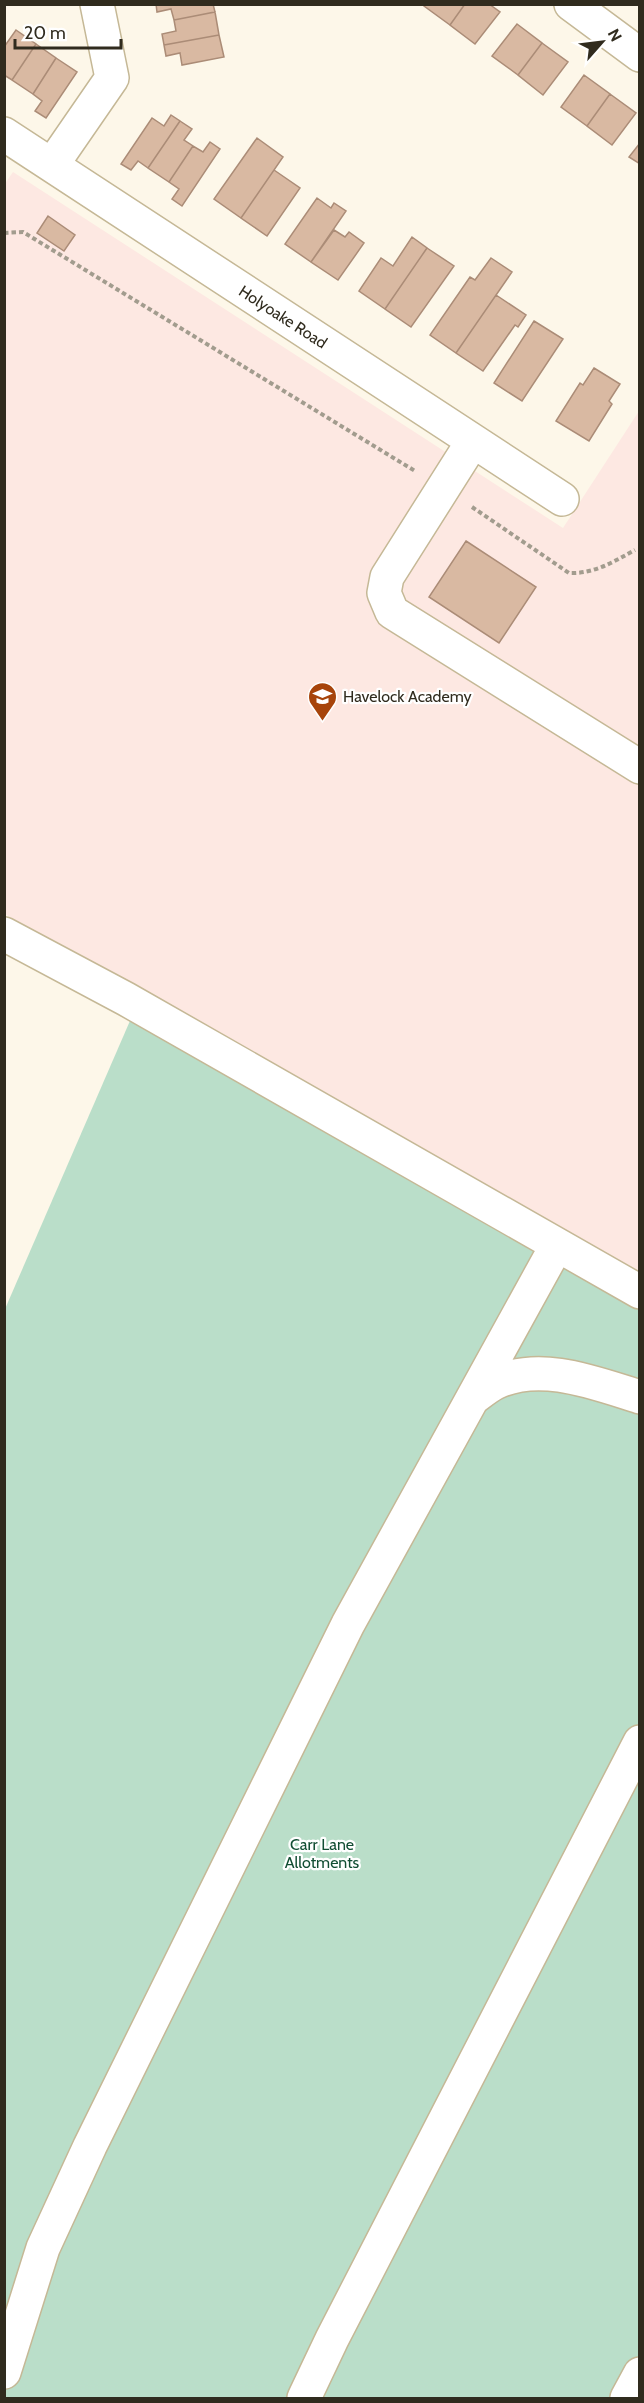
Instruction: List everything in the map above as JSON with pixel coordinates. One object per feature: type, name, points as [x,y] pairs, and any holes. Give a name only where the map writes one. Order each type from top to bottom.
[{"type":"street","points":[[52,165],[112,78],[98,4]]},
{"type":"street","points":[[571,4],[639,55]]},
{"type":"street","name":"Holyoake Road","points":[[4,134],[562,499]]},
{"type":"street","points":[[473,441],[387,577],[384,593],[392,612],[639,767]]},
{"type":"street","points":[[4,934],[126,999],[639,1292]]},
{"type":"street","points":[[4,2372],[43,2248],[90,2146],[348,1624],[557,1245]]},
{"type":"street","points":[[472,1399],[496,1383],[531,1374],[577,1378],[639,1397]]},
{"type":"street","points":[[304,2398],[332,2339],[639,1742]]},
{"type":"street","points":[[627,2398],[639,2374]]},
{"type":"path","points":[[4,233],[23,232],[443,488],[569,573],[584,574],[608,565],[634,550]]},
{"type":"shaded area","name":"Havelock Academy","points":[[13,172],[563,528],[639,411],[639,1273],[131,989],[5,914],[4,185]]},
{"type":"green space","name":"Carr Lane Allotments","points":[[136,1007],[639,1273],[639,2398],[5,2398],[5,1309]]},
{"type":"building","points":[[156,4],[213,4],[215,12],[174,20],[171,9],[157,12]]},
{"type":"building","points":[[425,4],[465,4],[450,25],[424,6]]},
{"type":"building","points":[[465,4],[489,4],[500,12],[475,44],[450,25]]},
{"type":"building","points":[[215,12],[219,35],[164,45],[162,34],[176,31],[174,20]]},
{"type":"building","points":[[517,24],[542,43],[518,75],[492,56]]},
{"type":"building","points":[[16,30],[36,44],[12,80],[4,75],[4,47]]},
{"type":"building","points":[[219,35],[224,57],[182,65],[180,53],[166,56],[164,45]]},
{"type":"building","points":[[542,43],[568,62],[543,95],[518,75]]},
{"type":"building","points":[[36,44],[56,58],[33,94],[12,80]]},
{"type":"building","points":[[56,58],[77,72],[46,118],[35,111],[42,101],[33,94]]},
{"type":"building","points":[[584,75],[610,94],[587,126],[561,107]]},
{"type":"building","points":[[610,94],[636,113],[612,145],[587,126]]},
{"type":"building","points":[[171,115],[180,121],[148,168],[138,161],[131,170],[121,164],[152,118],[164,126]]},
{"type":"building","points":[[180,121],[192,129],[184,140],[193,146],[169,182],[148,168]]},
{"type":"building","points":[[257,138],[283,157],[241,218],[214,199]]},
{"type":"building","points":[[210,142],[220,149],[182,206],[172,199],[179,189],[169,182],[193,146],[203,152]]},
{"type":"building","points":[[640,143],[640,164],[629,157]]},
{"type":"building","points":[[274,170],[300,188],[267,236],[241,218]]},
{"type":"building","points":[[317,198],[331,208],[334,203],[346,211],[311,262],[285,244]]},
{"type":"building","points":[[48,216],[75,235],[64,251],[37,233]]},
{"type":"building","points":[[334,230],[345,237],[349,232],[364,243],[338,280],[311,262]]},
{"type":"building","points":[[412,237],[427,248],[385,309],[359,291],[381,258],[393,266]]},
{"type":"building","points":[[427,248],[454,266],[411,327],[385,309]]},
{"type":"building","points":[[491,258],[512,272],[456,353],[430,335],[470,277],[475,280]]},
{"type":"building","points":[[496,295],[526,315],[518,327],[515,325],[483,371],[456,353]]},
{"type":"building","points":[[534,321],[563,339],[522,401],[494,383]]},
{"type":"building","points":[[594,368],[620,384],[609,401],[612,404],[589,441],[556,421],[580,383],[583,385]]},
{"type":"building","points":[[466,541],[536,587],[499,643],[429,597]]},
{"type":"place","name":"Havelock Academy","points":[[322,722]]}]
